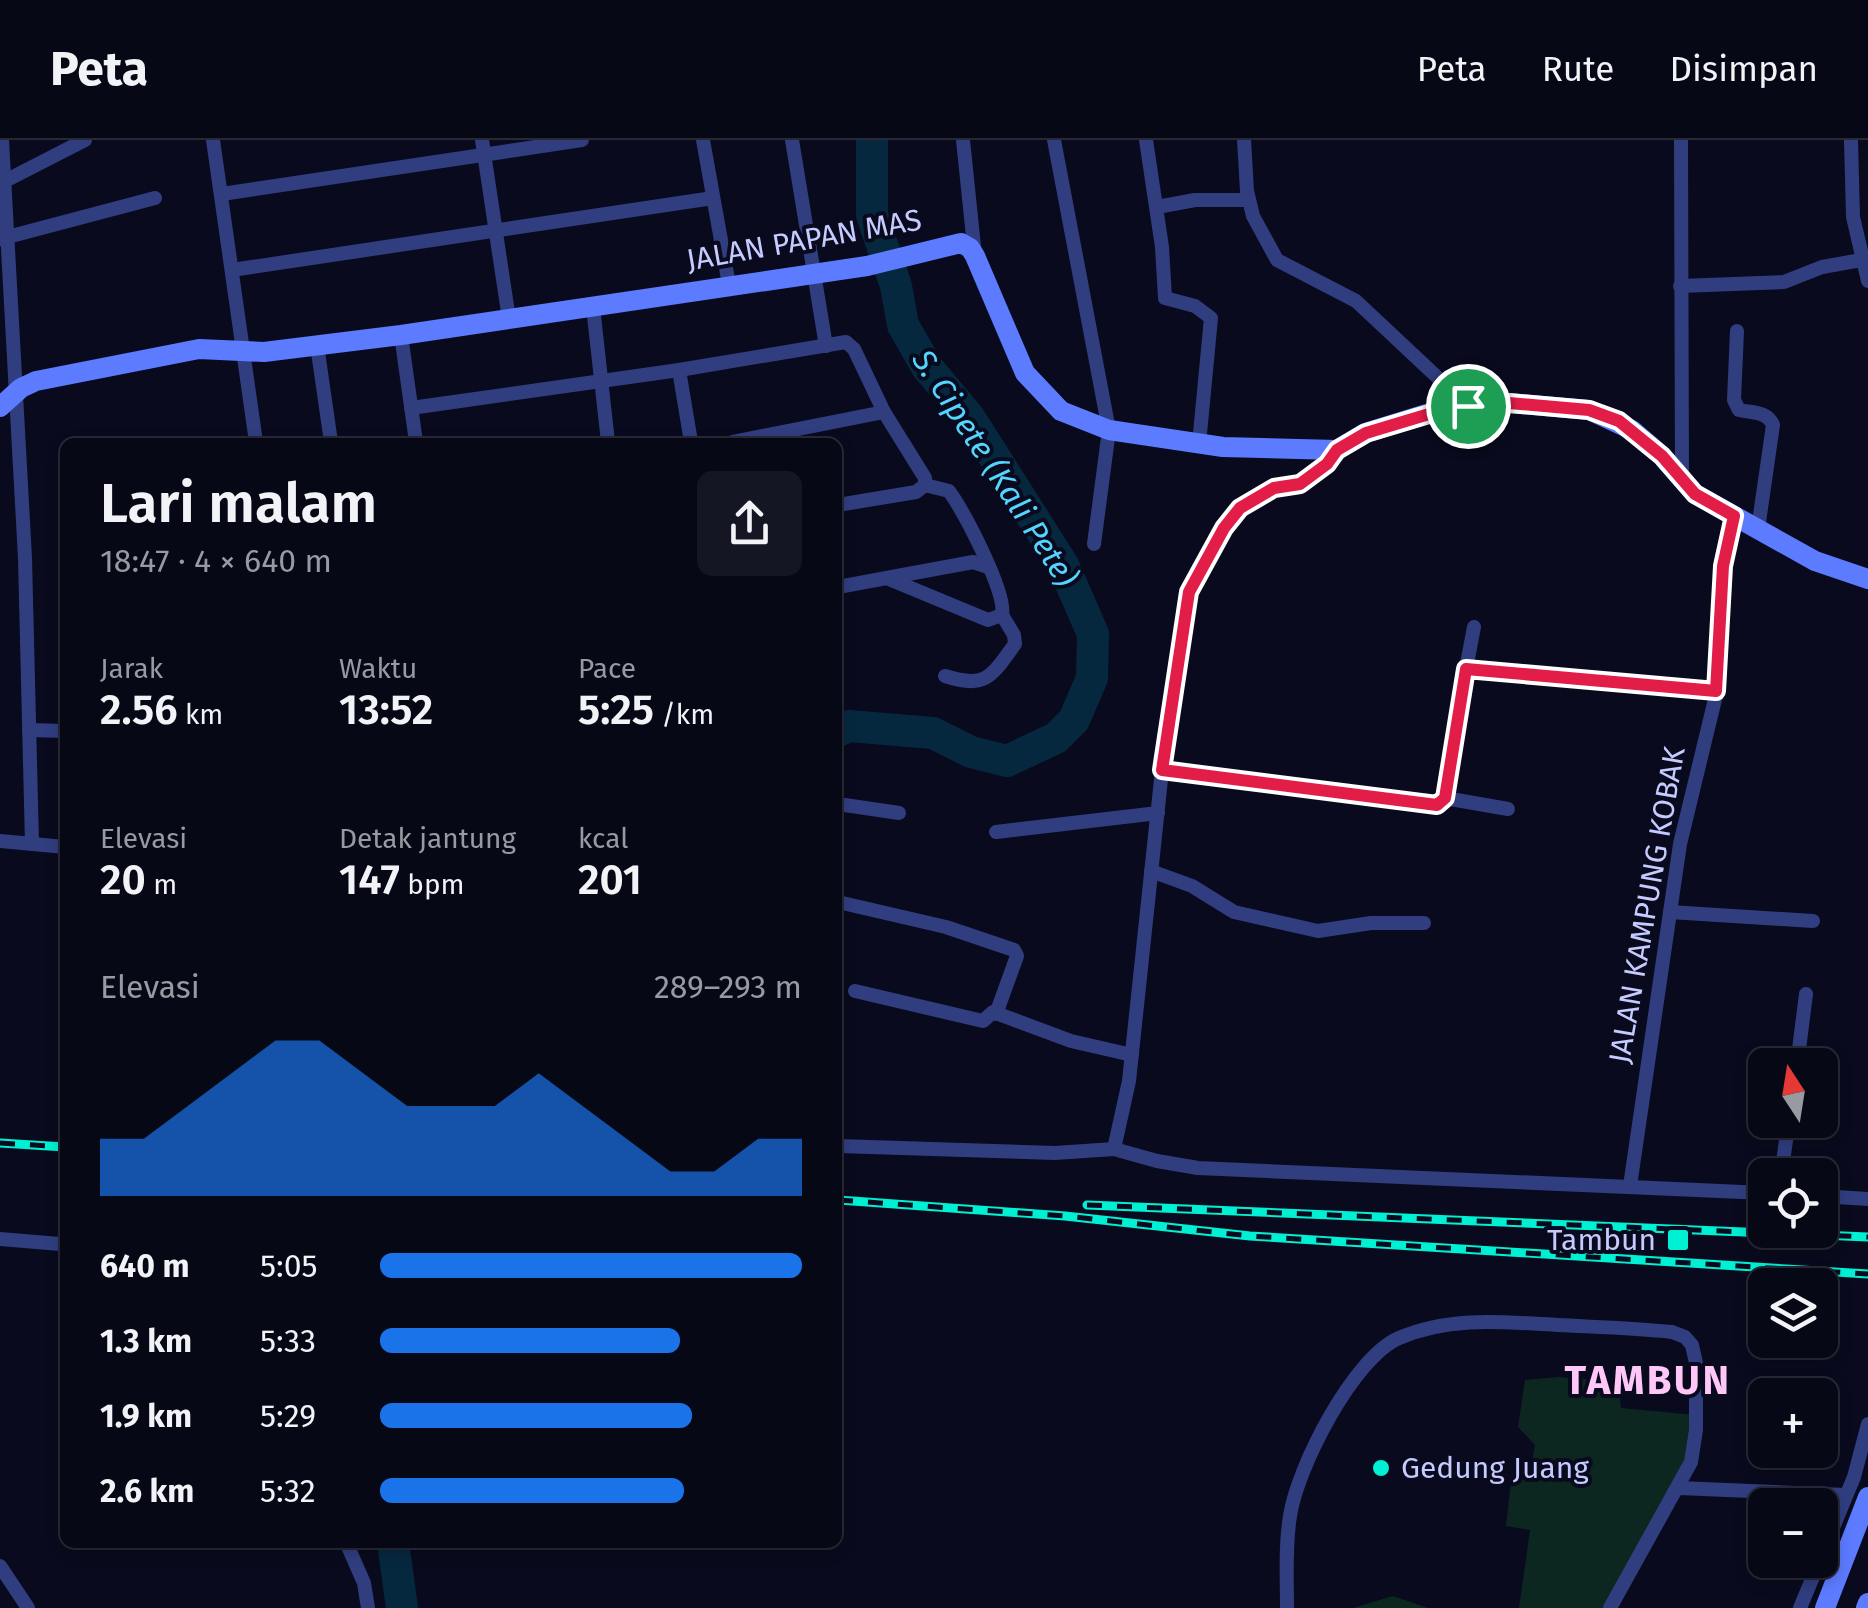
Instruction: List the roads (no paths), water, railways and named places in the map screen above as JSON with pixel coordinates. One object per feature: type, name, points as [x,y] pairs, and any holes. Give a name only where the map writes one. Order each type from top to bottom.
[{"type":"street","points":[[2,140],[8,400],[24,558],[32,844]]},
{"type":"street","points":[[3,182],[85,140]]},
{"type":"street","points":[[213,140],[255,438]]},
{"type":"street","points":[[222,194],[483,147],[582,140]]},
{"type":"street","points":[[704,140],[729,285]]},
{"type":"street","points":[[792,140],[826,346]]},
{"type":"street","points":[[963,140],[975,256],[1024,373],[1061,412],[1110,430],[1198,444],[1337,450]]},
{"type":"street","points":[[1054,140],[1110,430],[1094,544]]},
{"type":"street","points":[[1146,140],[1165,298],[1195,306],[1210,318],[1198,444]]},
{"type":"street","points":[[1244,140],[1253,216],[1278,260],[1356,302],[1468,406]]},
{"type":"street","points":[[1681,140],[1682,482]]},
{"type":"street","points":[[1852,140],[1852,217],[1868,281]]},
{"type":"street","points":[[483,147],[509,318]]},
{"type":"street","points":[[2,239],[156,198]]},
{"type":"street","points":[[232,270],[713,198]]},
{"type":"street","points":[[1156,207],[1195,200],[1249,200]]},
{"type":"street","name":"JALAN PAPAN MAS","points":[[8,400],[36,380],[200,349],[244,351],[401,335],[867,266],[961,243],[975,256]]},
{"type":"street","points":[[1680,286],[1784,282],[1822,267],[1862,260]]},
{"type":"street","points":[[593,307],[607,438]]},
{"type":"street","points":[[1737,330],[1734,400],[1739,410],[1763,414],[1773,425],[1758,529]]},
{"type":"street","points":[[401,335],[415,438]]},
{"type":"street","points":[[411,408],[679,370],[840,342],[851,344],[884,412],[926,478],[925,485],[916,492],[842,504]]},
{"type":"street","points":[[317,345],[330,438]]},
{"type":"street","points":[[679,370],[690,438]]},
{"type":"street","points":[[1114,1149],[1132,1055],[1162,770],[1189,592],[1224,528],[1240,508],[1274,488],[1300,484],[1327,464],[1337,450],[1398,421],[1468,406],[1530,404],[1578,408],[1604,415],[1632,430],[1662,456],[1695,494],[1828,567],[1868,579]]},
{"type":"street","points":[[752,438],[884,412]]},
{"type":"street","points":[[925,485],[949,491],[969,522],[1015,644],[986,679],[972,684],[946,676]]},
{"type":"street","name":"JALAN KAMPUNG KOBAK","points":[[1630,1186],[1680,844],[1716,691],[1723,566],[1734,516]]},
{"type":"street","points":[[842,586],[973,562],[988,567]]},
{"type":"street","points":[[889,578],[988,620],[1002,615]]},
{"type":"street","points":[[1162,770],[1437,805],[1445,798],[1474,627]]},
{"type":"street","points":[[1466,669],[1716,691]]},
{"type":"street","points":[[29,730],[60,731]]},
{"type":"street","points":[[1445,798],[1508,809]]},
{"type":"street","points":[[842,805],[899,813]]},
{"type":"street","points":[[996,832],[1158,813]]},
{"type":"street","points":[[0,841],[60,847]]},
{"type":"street","points":[[1152,871],[1192,886],[1234,912],[1318,931],[1360,924],[1424,923]]},
{"type":"street","points":[[842,903],[946,926],[1014,950],[1018,956],[996,1014]]},
{"type":"street","points":[[1670,912],[1813,921]]},
{"type":"street","points":[[855,991],[983,1020],[990,1013],[996,1014],[1071,1040],[1132,1055]]},
{"type":"street","points":[[1798,1048],[1806,994]]},
{"type":"street","points":[[842,1146],[1055,1153],[1114,1149],[1157,1162],[1198,1168],[1748,1192]]},
{"type":"street","points":[[1838,1198],[1868,1200]]},
{"type":"street","points":[[0,1239],[60,1244]]},
{"type":"street","points":[[1287,1608],[1290,1512],[1316,1438],[1358,1376],[1395,1339],[1432,1326],[1480,1321],[1644,1329],[1686,1337],[1692,1345],[1696,1363],[1696,1430],[1690,1462],[1610,1608]]},
{"type":"street","points":[[1838,1515],[1868,1424]]},
{"type":"street","points":[[1679,1488],[1846,1495]]},
{"type":"street","points":[[1825,1608],[1868,1497]]},
{"type":"street","points":[[349,1548],[364,1583],[368,1608]]},
{"type":"street","points":[[0,1566],[28,1608]]},
{"type":"street","points":[[1800,1608],[1812,1578]]},
{"type":"waterway","name":"S. Cipete (Kali Pete)","points":[[842,729],[849,726],[933,733],[971,752],[1007,761],[1056,738],[1074,720],[1092,678],[1093,634],[1063,565],[969,417],[927,367],[903,325],[896,286],[872,215],[872,140]]},
{"type":"waterway","name":"S. Cipete (Kali Pete)","points":[[394,1548],[402,1608]]},
{"type":"railway","points":[[0,1143],[60,1147]]},
{"type":"railway","points":[[842,1200],[1065,1216],[1250,1236],[1868,1274]]},
{"type":"railway","points":[[1087,1205],[1868,1237]]},
{"type":"place","name":"Tambun","points":[[1678,1240]]},
{"type":"place","name":"Gedung Juang","points":[[1381,1468]]},
{"type":"district","name":"TAMBUN","points":[[1648,1380]]}]
